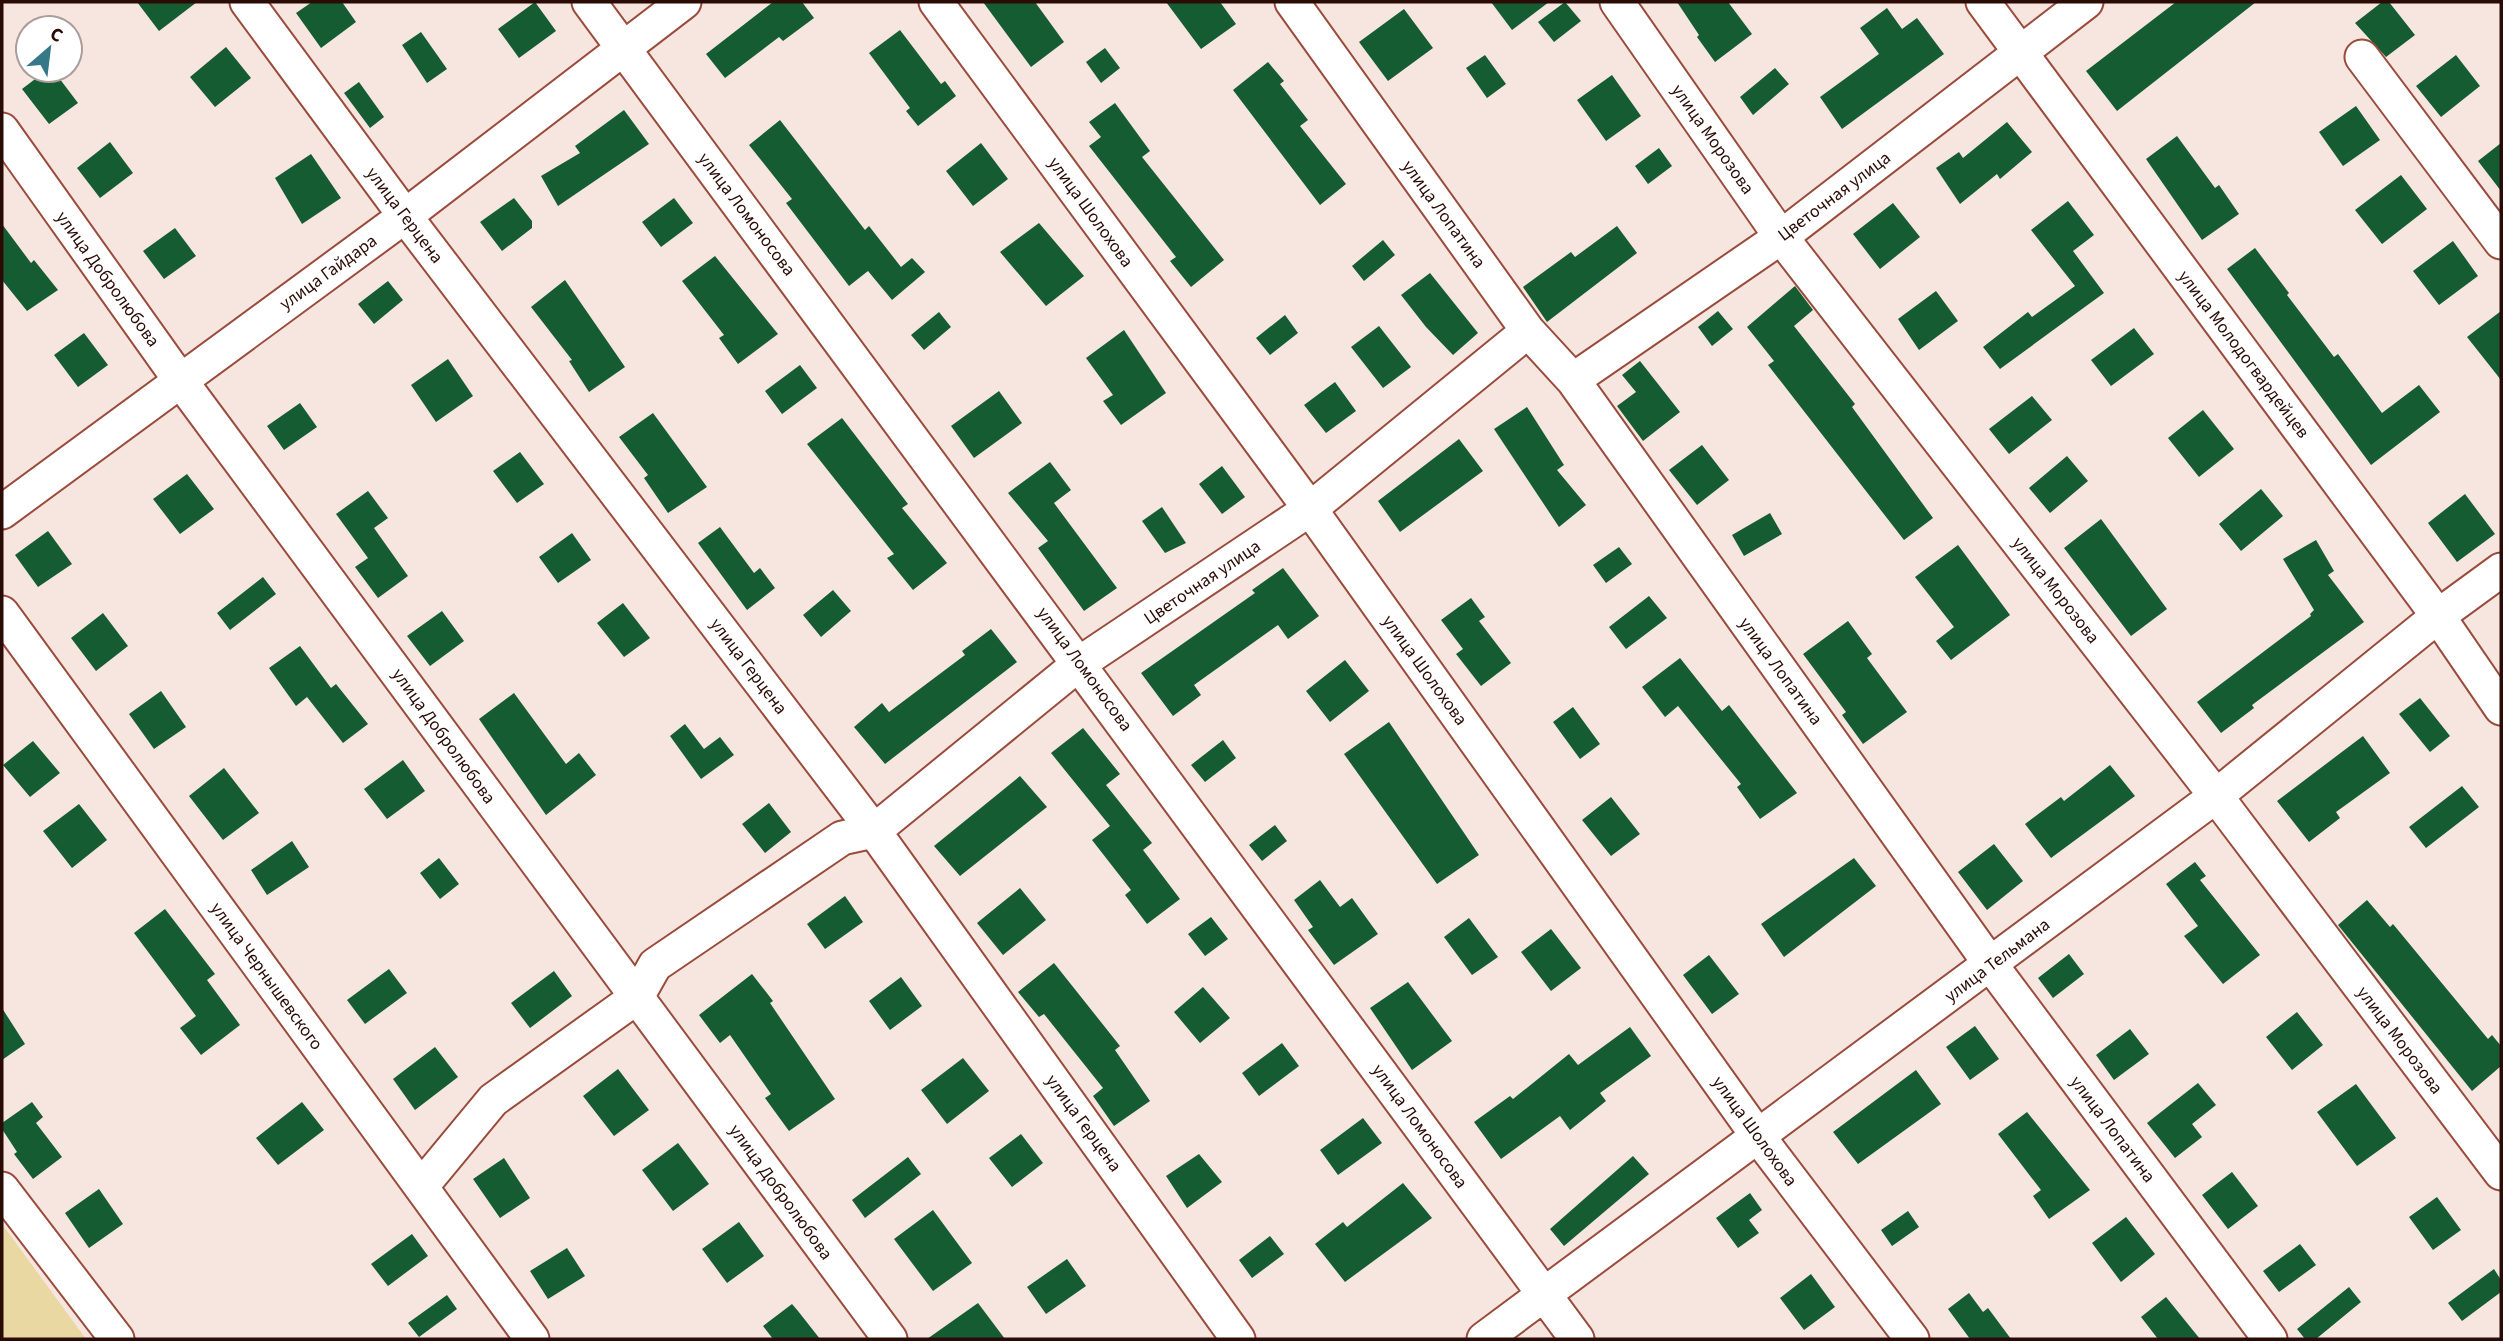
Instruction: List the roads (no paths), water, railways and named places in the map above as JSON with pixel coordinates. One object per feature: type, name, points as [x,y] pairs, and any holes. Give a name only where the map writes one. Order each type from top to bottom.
[{"type":"street","name":"улица Герцена","points":[[247,2],[405,216],[874,831],[1238,1339]]},
{"type":"street","name":"улица Ломоносова","points":[[589,2],[1577,1339]]},
{"type":"street","name":"улица Гайдара","points":[[2,512],[405,216],[684,2]]},
{"type":"street","name":"улица Шолохова","points":[[936,2],[1310,509],[1757,1135],[1913,1339]]},
{"type":"street","name":"улица Лопатина","points":[[1292,2],[1528,331],[1573,380],[1991,965],[2270,1339]]},
{"type":"street","name":"улица Морозова","points":[[1617,2],[1781,236],[2216,796],[2501,1174]]},
{"type":"street","name":"улица Молодогвардейцев","points":[[1983,2],[2438,616],[2501,708]]},
{"type":"street","name":"Цветочная улица","points":[[1573,380],[1781,236],[2087,2]]},
{"type":"street","points":[[2361,57],[2501,242]]},
{"type":"street","name":"улица Добролюбова","points":[[2,130],[180,380],[890,1339]]},
{"type":"street","name":"Цветочная улица","points":[[874,831],[1080,663],[1310,509],[1528,331]]},
{"type":"street","name":"улица Тельмана","points":[[1484,1339],[2216,796],[2438,616],[2501,570]]},
{"type":"street","name":"улица Чернышевского","points":[[2,613],[532,1339]]},
{"type":"street","points":[[421,1187],[493,1100],[637,997],[655,965],[842,838],[874,831]]},
{"type":"street","points":[[2,1189],[117,1339]]}]
